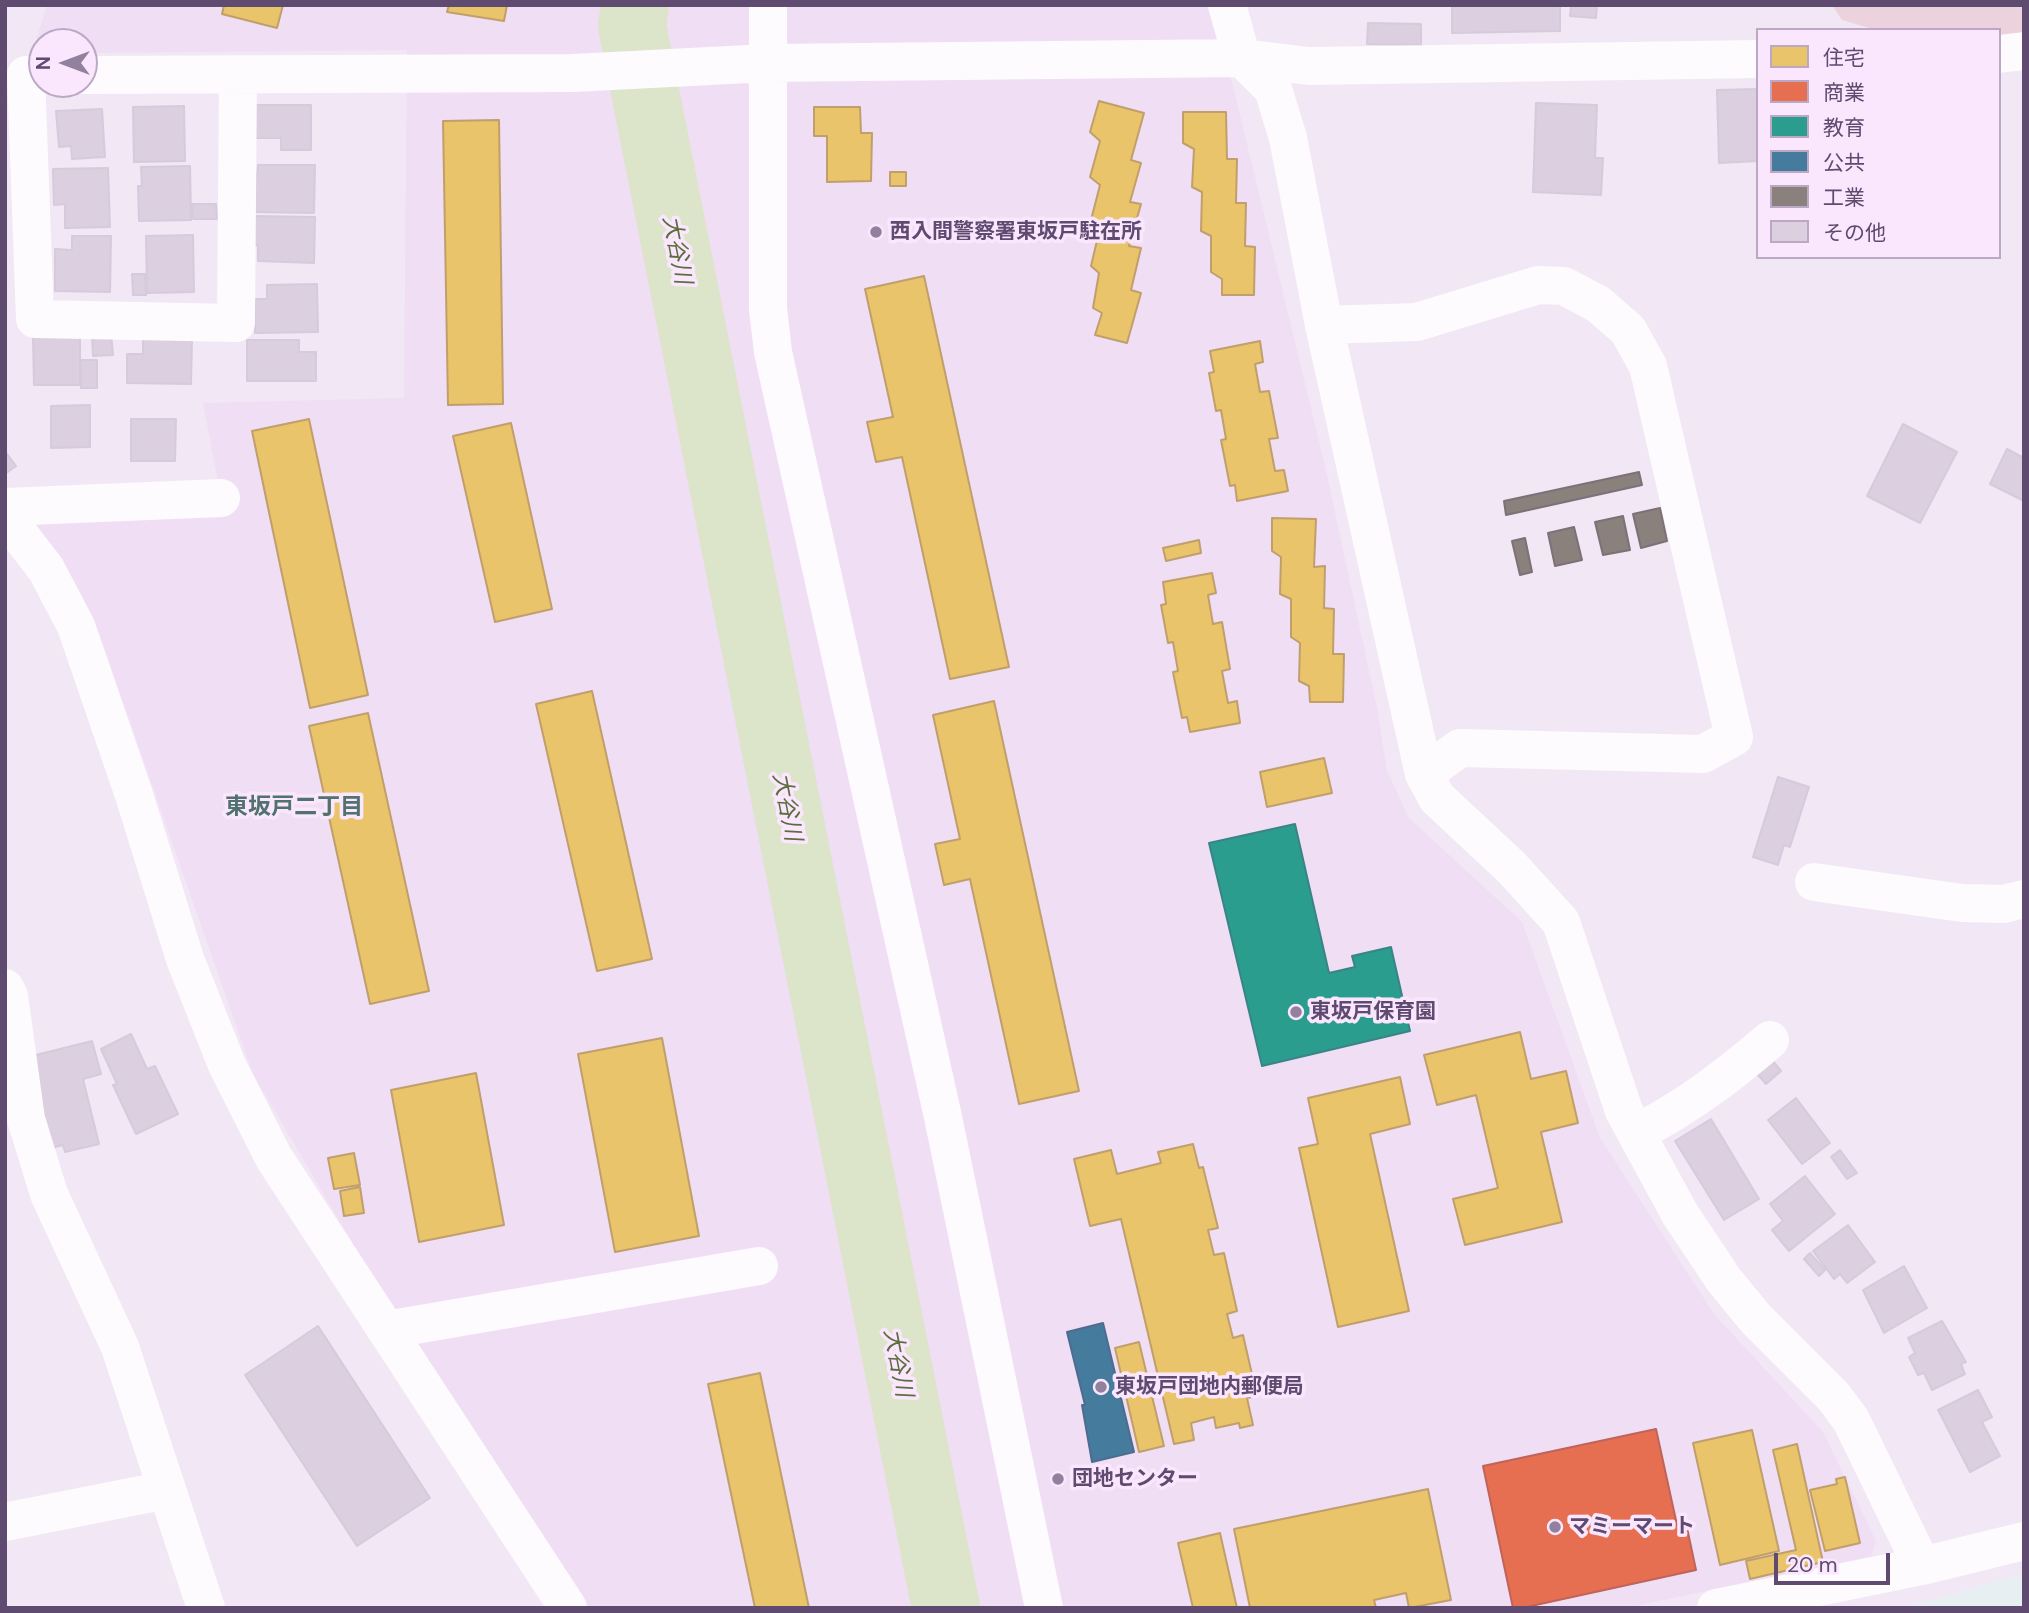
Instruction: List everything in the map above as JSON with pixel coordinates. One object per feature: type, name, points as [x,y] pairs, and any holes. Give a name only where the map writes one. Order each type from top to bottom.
[{"type":"street","points":[[768,5],[768,309],[773,352],[943,1116],[1044,1608]]},
{"type":"street","points":[[1227,5],[1242,58],[1273,89],[1288,138],[1324,325],[1424,774],[1437,798],[1512,868],[1561,922],[1624,1111],[1680,1214],[1724,1280],[1756,1319],[1834,1397],[1851,1420],[1922,1566]]},
{"type":"street","points":[[2001,54],[2024,51]]},
{"type":"street","points":[[98,75],[573,73],[768,63],[1242,58],[1310,66],[1756,59]]},
{"type":"street","points":[[25,76],[35,318],[236,323],[238,75]]},
{"type":"street","points":[[1324,325],[1417,322],[1538,285],[1564,286],[1598,304],[1628,330],[1647,366],[1734,737],[1703,754],[1460,748],[1424,774]]},
{"type":"street","points":[[5,507],[221,498]]},
{"type":"street","points":[[5,516],[46,569],[76,626],[134,796],[185,959],[227,1065],[274,1158],[568,1608]]},
{"type":"street","points":[[1814,882],[1962,903],[2003,904],[2024,899]]},
{"type":"street","points":[[5,988],[9,996],[14,1083],[49,1195],[120,1347],[206,1608]]},
{"type":"street","points":[[1636,1133],[1671,1115],[1728,1077],[1770,1040]]},
{"type":"street","points":[[386,1330],[759,1266]]},
{"type":"street","points":[[5,1522],[166,1490]]},
{"type":"street","points":[[1716,1608],[1922,1566],[2024,1541]]},
{"type":"shaded area","points":[[47,5],[1209,5],[1233,86],[1325,466],[1377,708],[1387,771],[1409,818],[1522,922],[1600,1138],[1714,1314],[1823,1432],[1876,1541],[1871,1556],[1626,1608],[587,1608],[393,1312],[253,1074],[98,630],[34,524],[224,514],[203,403],[404,398],[407,50],[98,53],[98,28],[40,28]]},
{"type":"shaded area","points":[[1832,5],[2024,5],[2024,36],[2001,39],[2001,28],[1869,28],[1842,20]]},
{"type":"shaded area","points":[[2024,1573],[2024,1608],[1895,1608],[1936,1599]]},
{"type":"building: 住宅","points":[[224,5],[283,5],[277,28],[222,14]]},
{"type":"building: 住宅","points":[[449,5],[507,5],[504,21],[447,12]]},
{"type":"building: 住宅","points":[[1099,101],[1144,113],[1131,160],[1141,163],[1130,202],[1141,204],[1129,246],[1141,248],[1131,290],[1141,293],[1127,343],[1095,335],[1102,313],[1093,308],[1099,273],[1091,266],[1100,228],[1091,220],[1100,185],[1090,177],[1100,141],[1090,132]]},
{"type":"building: 住宅","points":[[814,107],[860,107],[861,133],[872,133],[871,181],[827,182],[827,136],[814,136]]},
{"type":"building: 住宅","points":[[1183,112],[1226,112],[1227,159],[1237,159],[1236,203],[1246,203],[1245,246],[1255,247],[1254,295],[1222,295],[1222,279],[1211,272],[1211,236],[1201,231],[1202,192],[1192,187],[1194,149],[1183,143]]},
{"type":"building: 住宅","points":[[499,120],[503,404],[448,405],[443,121]]},
{"type":"building: 住宅","points":[[890,172],[906,172],[906,186],[890,186]]},
{"type":"building: 住宅","points":[[924,276],[1009,667],[950,679],[902,457],[876,462],[867,422],[893,417],[865,289]]},
{"type":"building: 住宅","points":[[1260,341],[1263,362],[1255,364],[1260,392],[1269,391],[1278,438],[1269,439],[1275,471],[1284,470],[1288,491],[1237,501],[1235,485],[1230,486],[1221,440],[1226,439],[1221,410],[1216,411],[1209,373],[1214,372],[1210,351]]},
{"type":"building: 住宅","points":[[309,419],[368,695],[310,708],[252,431]]},
{"type":"building: 住宅","points":[[511,423],[552,609],[495,622],[453,436]]},
{"type":"building: 住宅","points":[[1272,518],[1316,519],[1314,567],[1325,566],[1324,608],[1334,609],[1333,654],[1344,654],[1343,702],[1310,702],[1309,686],[1299,681],[1300,643],[1291,637],[1291,599],[1280,594],[1281,557],[1272,551]]},
{"type":"building: 住宅","points":[[1199,540],[1201,553],[1166,561],[1163,548]]},
{"type":"building: 住宅","points":[[1212,573],[1216,593],[1208,595],[1213,624],[1222,622],[1230,669],[1222,671],[1228,703],[1237,701],[1240,723],[1190,732],[1187,717],[1182,718],[1173,672],[1178,671],[1173,642],[1168,643],[1161,605],[1166,604],[1163,582]]},
{"type":"building: 住宅","points":[[592,691],[652,959],[597,971],[536,704]]},
{"type":"building: 住宅","points":[[994,701],[1079,1091],[1019,1104],[970,879],[944,885],[935,844],[960,839],[933,715]]},
{"type":"building: 住宅","points":[[368,713],[429,991],[370,1004],[309,726]]},
{"type":"building: 住宅","points":[[1324,758],[1332,793],[1267,807],[1260,772]]},
{"type":"building: 住宅","points":[[1520,1032],[1531,1079],[1566,1071],[1578,1123],[1541,1132],[1562,1222],[1465,1245],[1453,1199],[1498,1188],[1476,1095],[1437,1105],[1424,1055]]},
{"type":"building: 住宅","points":[[662,1038],[699,1236],[615,1252],[578,1054]]},
{"type":"building: 住宅","points":[[476,1073],[504,1225],[419,1242],[391,1090]]},
{"type":"building: 住宅","points":[[1400,1077],[1410,1124],[1370,1134],[1409,1311],[1338,1327],[1299,1148],[1318,1144],[1308,1098]]},
{"type":"building: 住宅","points":[[1193,1144],[1199,1168],[1203,1167],[1218,1228],[1208,1230],[1214,1255],[1224,1253],[1237,1311],[1227,1314],[1233,1338],[1243,1335],[1257,1396],[1247,1398],[1253,1425],[1240,1428],[1239,1423],[1216,1428],[1214,1417],[1191,1423],[1194,1440],[1174,1444],[1121,1219],[1090,1226],[1074,1159],[1111,1150],[1117,1174],[1161,1163],[1158,1152]]},
{"type":"building: 住宅","points":[[354,1153],[360,1185],[334,1189],[328,1158]]},
{"type":"building: 住宅","points":[[360,1187],[364,1213],[344,1216],[340,1191]]},
{"type":"building: 住宅","points":[[1139,1342],[1164,1446],[1139,1452],[1115,1348]]},
{"type":"building: 住宅","points":[[760,1373],[809,1608],[755,1608],[708,1384]]},
{"type":"building: 住宅","points":[[1752,1430],[1779,1551],[1720,1565],[1693,1443]]},
{"type":"building: 住宅","points":[[1797,1444],[1823,1562],[1750,1579],[1746,1561],[1796,1550],[1773,1450]]},
{"type":"building: 住宅","points":[[1845,1477],[1860,1543],[1825,1551],[1810,1490],[1837,1484],[1836,1479]]},
{"type":"building: 住宅","points":[[1428,1489],[1451,1600],[1409,1608],[1406,1593],[1374,1600],[1376,1608],[1250,1608],[1234,1529]]},
{"type":"building: 住宅","points":[[1220,1533],[1237,1608],[1193,1608],[1178,1543]]},
{"type":"building: 商業","points":[[1656,1429],[1677,1525],[1686,1523],[1696,1570],[1513,1608],[1483,1466]]},
{"type":"building: 教育","points":[[1295,824],[1329,973],[1355,967],[1352,956],[1391,947],[1410,1031],[1262,1066],[1209,843]]},
{"type":"building: 公共","points":[[1103,1323],[1134,1452],[1092,1462],[1082,1405],[1085,1405],[1067,1332]]},
{"type":"building: 工業","points":[[1639,472],[1642,485],[1506,515],[1504,501]]},
{"type":"building: 工業","points":[[1660,508],[1667,541],[1641,548],[1633,514]]},
{"type":"building: 工業","points":[[1623,516],[1630,550],[1603,555],[1595,522]]},
{"type":"building: 工業","points":[[1574,527],[1582,560],[1555,566],[1548,533]]},
{"type":"building: 工業","points":[[1525,538],[1532,572],[1520,575],[1512,541]]},
{"type":"building: その他","points":[[1452,5],[1560,5],[1560,31],[1452,33]]},
{"type":"building: その他","points":[[1571,5],[1597,5],[1596,18],[1570,16]]},
{"type":"building: その他","points":[[1368,23],[1421,24],[1421,45],[1367,44]]},
{"type":"building: その他","points":[[1756,89],[1756,161],[1719,163],[1717,90]]},
{"type":"building: その他","points":[[1536,103],[1597,105],[1595,158],[1603,158],[1601,195],[1533,192]]},
{"type":"building: その他","points":[[249,105],[311,105],[311,150],[281,150],[281,138],[249,138]]},
{"type":"building: その他","points":[[184,106],[185,161],[134,162],[133,107]]},
{"type":"building: その他","points":[[102,109],[105,157],[72,159],[71,146],[59,147],[56,111]]},
{"type":"building: その他","points":[[258,165],[315,165],[314,213],[251,212],[252,176],[257,176]]},
{"type":"building: その他","points":[[190,166],[191,220],[139,221],[138,186],[142,186],[141,167]]},
{"type":"building: その他","points":[[108,168],[110,227],[65,228],[65,204],[54,205],[53,169]]},
{"type":"building: その他","points":[[192,204],[216,204],[217,219],[193,219]]},
{"type":"building: その他","points":[[253,216],[315,217],[314,263],[258,261],[258,245],[251,245]]},
{"type":"building: その他","points":[[193,235],[194,292],[147,293],[146,236]]},
{"type":"building: その他","points":[[72,236],[111,236],[110,292],[55,291],[55,249],[72,250]]},
{"type":"building: その他","points":[[132,274],[145,274],[146,295],[133,295]]},
{"type":"building: その他","points":[[317,284],[318,332],[255,333],[255,299],[267,299],[267,285]]},
{"type":"building: その他","points":[[111,333],[113,355],[93,356],[92,334]]},
{"type":"building: その他","points":[[33,337],[80,337],[80,385],[34,385]]},
{"type":"building: その他","points":[[143,338],[192,338],[191,384],[127,383],[127,354],[143,354]]},
{"type":"building: その他","points":[[247,340],[299,340],[299,352],[316,352],[316,381],[247,381]]},
{"type":"building: その他","points":[[81,360],[97,360],[97,388],[81,388]]},
{"type":"building: その他","points":[[90,405],[90,447],[51,448],[51,406]]},
{"type":"building: その他","points":[[131,419],[176,419],[175,461],[131,461]]},
{"type":"building: その他","points":[[1903,424],[1957,452],[1920,523],[1867,496]]},
{"type":"building: その他","points":[[2007,449],[2024,458],[2024,501],[1990,484]]},
{"type":"building: その他","points":[[5,451],[16,466],[5,474]]},
{"type":"building: その他","points":[[1778,777],[1809,787],[1790,847],[1784,845],[1778,865],[1753,857]]},
{"type":"building: その他","points":[[131,1034],[147,1069],[155,1066],[178,1114],[136,1134],[113,1085],[117,1084],[101,1049]]},
{"type":"building: その他","points":[[92,1041],[101,1074],[83,1079],[99,1144],[65,1152],[63,1145],[51,1148],[32,1056]]},
{"type":"building: その他","points":[[1768,1055],[1781,1071],[1766,1084],[1753,1069]]},
{"type":"building: その他","points":[[1796,1098],[1830,1143],[1802,1164],[1768,1120]]},
{"type":"building: その他","points":[[1711,1119],[1759,1199],[1724,1220],[1675,1141]]},
{"type":"building: その他","points":[[1840,1150],[1857,1173],[1847,1179],[1831,1157]]},
{"type":"building: その他","points":[[1805,1176],[1835,1214],[1789,1251],[1772,1230],[1783,1221],[1770,1204]]},
{"type":"building: その他","points":[[1848,1225],[1875,1262],[1847,1283],[1840,1274],[1834,1279],[1813,1251]]},
{"type":"building: その他","points":[[1810,1253],[1825,1270],[1819,1276],[1804,1259]]},
{"type":"building: その他","points":[[1904,1266],[1927,1308],[1884,1333],[1863,1290]]},
{"type":"building: その他","points":[[1942,1321],[1966,1362],[1961,1364],[1965,1374],[1932,1390],[1924,1373],[1918,1375],[1909,1357],[1915,1353],[1908,1338]]},
{"type":"building: その他","points":[[318,1326],[430,1498],[357,1546],[245,1375]]},
{"type":"building: その他","points":[[1978,1390],[1992,1417],[1982,1422],[2000,1456],[1970,1472],[1938,1410]]},
{"type":"waterway","name":"大谷川","points":[[635,5],[632,26],[946,1608]]},
{"type":"place","name":"西入間警察署東坂戸駐在所","points":[[876,232]]},
{"type":"place","name":"東坂戸保育園","points":[[1296,1012]]},
{"type":"place","name":"東坂戸団地内郵便局","points":[[1101,1387]]},
{"type":"place","name":"団地センター","points":[[1058,1479]]},
{"type":"place","name":"マミーマート","points":[[1555,1527]]},
{"type":"district","name":"東坂戸二丁目","points":[[294,808]]}]
